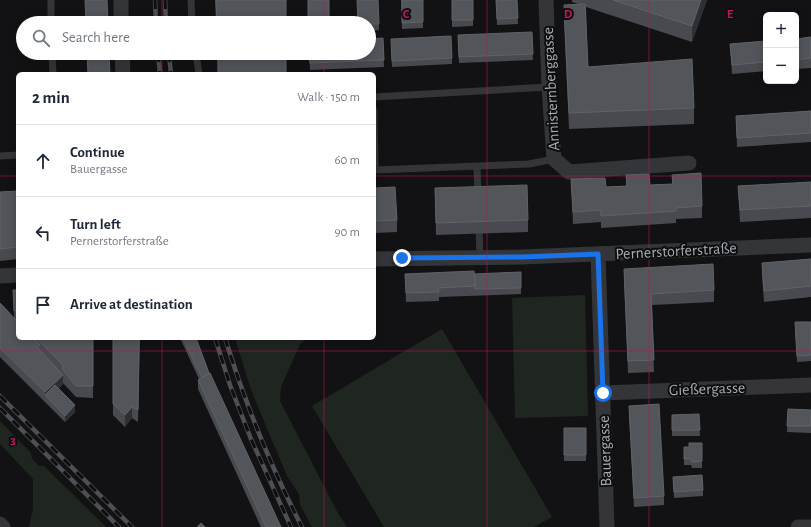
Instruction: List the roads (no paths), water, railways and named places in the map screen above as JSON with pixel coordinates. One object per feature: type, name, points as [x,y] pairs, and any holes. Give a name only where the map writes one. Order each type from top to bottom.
[{"type":"street","points":[[121,0],[121,16]]},
{"type":"street","name":"Annisternberggasse","points":[[546,0],[549,87],[554,159],[569,172],[689,163]]},
{"type":"street","points":[[122,60],[123,72]]},
{"type":"street","name":"Pernerstorferstraße","points":[[376,259],[480,258],[811,245]]},
{"type":"street","name":"Bauergasse","points":[[598,254],[608,527]]},
{"type":"street","points":[[0,276],[16,275]]},
{"type":"street","name":"Gießergasse","points":[[603,393],[811,385]]},
{"type":"street","points":[[0,524],[3,527]]},
{"type":"street","points":[[798,527],[811,527]]},
{"type":"lane","points":[[51,0],[51,16]]},
{"type":"lane","points":[[191,0],[192,16]]},
{"type":"lane","points":[[52,60],[53,72]]},
{"type":"lane","points":[[197,60],[199,72]]},
{"type":"lane","points":[[376,97],[549,87]]},
{"type":"lane","points":[[0,156],[16,155]]},
{"type":"lane","points":[[376,170],[529,164],[554,159]]},
{"type":"lane","points":[[477,167],[478,206]]},
{"type":"lane","points":[[479,213],[480,258]]},
{"type":"railway","points":[[155,0],[156,16]]},
{"type":"railway","points":[[165,0],[166,16]]},
{"type":"railway","points":[[159,60],[160,72]]},
{"type":"railway","points":[[170,60],[171,72]]},
{"type":"railway","points":[[216,340],[230,385],[251,439],[291,527]]},
{"type":"railway","points":[[226,340],[241,387],[259,434],[302,527]]},
{"type":"railway","points":[[0,396],[132,527]]},
{"type":"railway","points":[[0,408],[119,527]]}]
